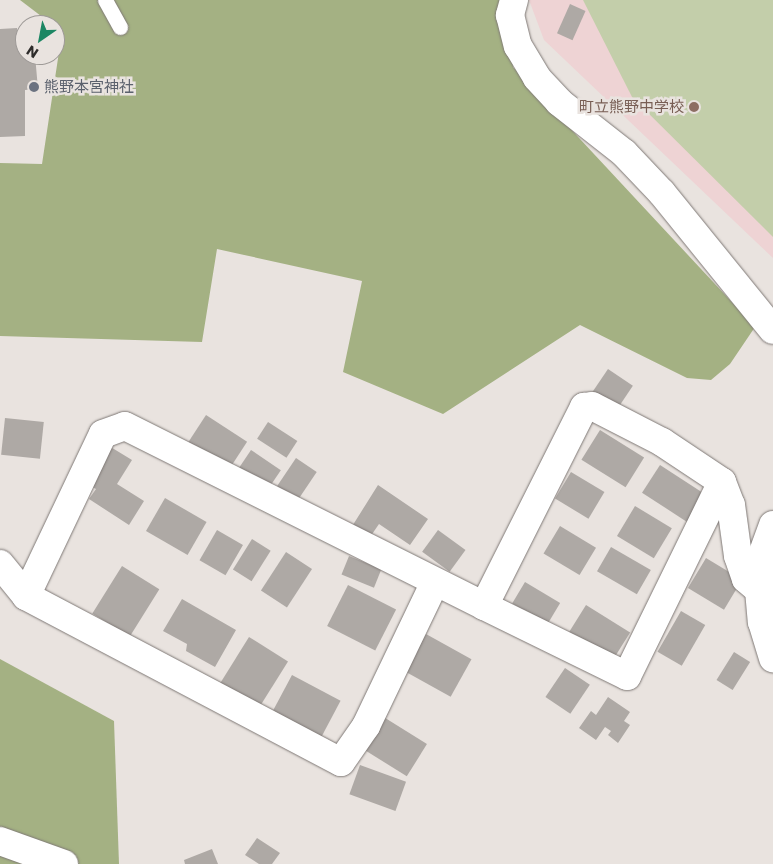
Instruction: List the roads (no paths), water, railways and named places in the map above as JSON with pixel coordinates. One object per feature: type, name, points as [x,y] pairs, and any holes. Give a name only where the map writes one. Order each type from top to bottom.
[{"type":"street","points":[[514,0],[510,15],[518,46],[538,78],[560,102],[624,153],[656,186],[773,330]]},
{"type":"street","points":[[484,606],[584,407],[592,406],[662,442],[722,482],[731,505],[740,563],[746,579],[759,590]]},
{"type":"street","points":[[26,596],[103,434],[125,426],[434,584],[484,606],[627,676],[722,482]]},
{"type":"street","points":[[773,525],[762,555],[759,590],[762,622],[773,658]]},
{"type":"street","points":[[0,564],[26,596],[341,762],[366,726],[434,584]]},
{"type":"street","points":[[0,841],[64,864]]},
{"type":"lane","points":[[105,0],[120,26]]},
{"type":"place","name":"熊野本宮神社","points":[[34,87]]},
{"type":"place","name":"町立熊野中学校","points":[[694,107]]}]
